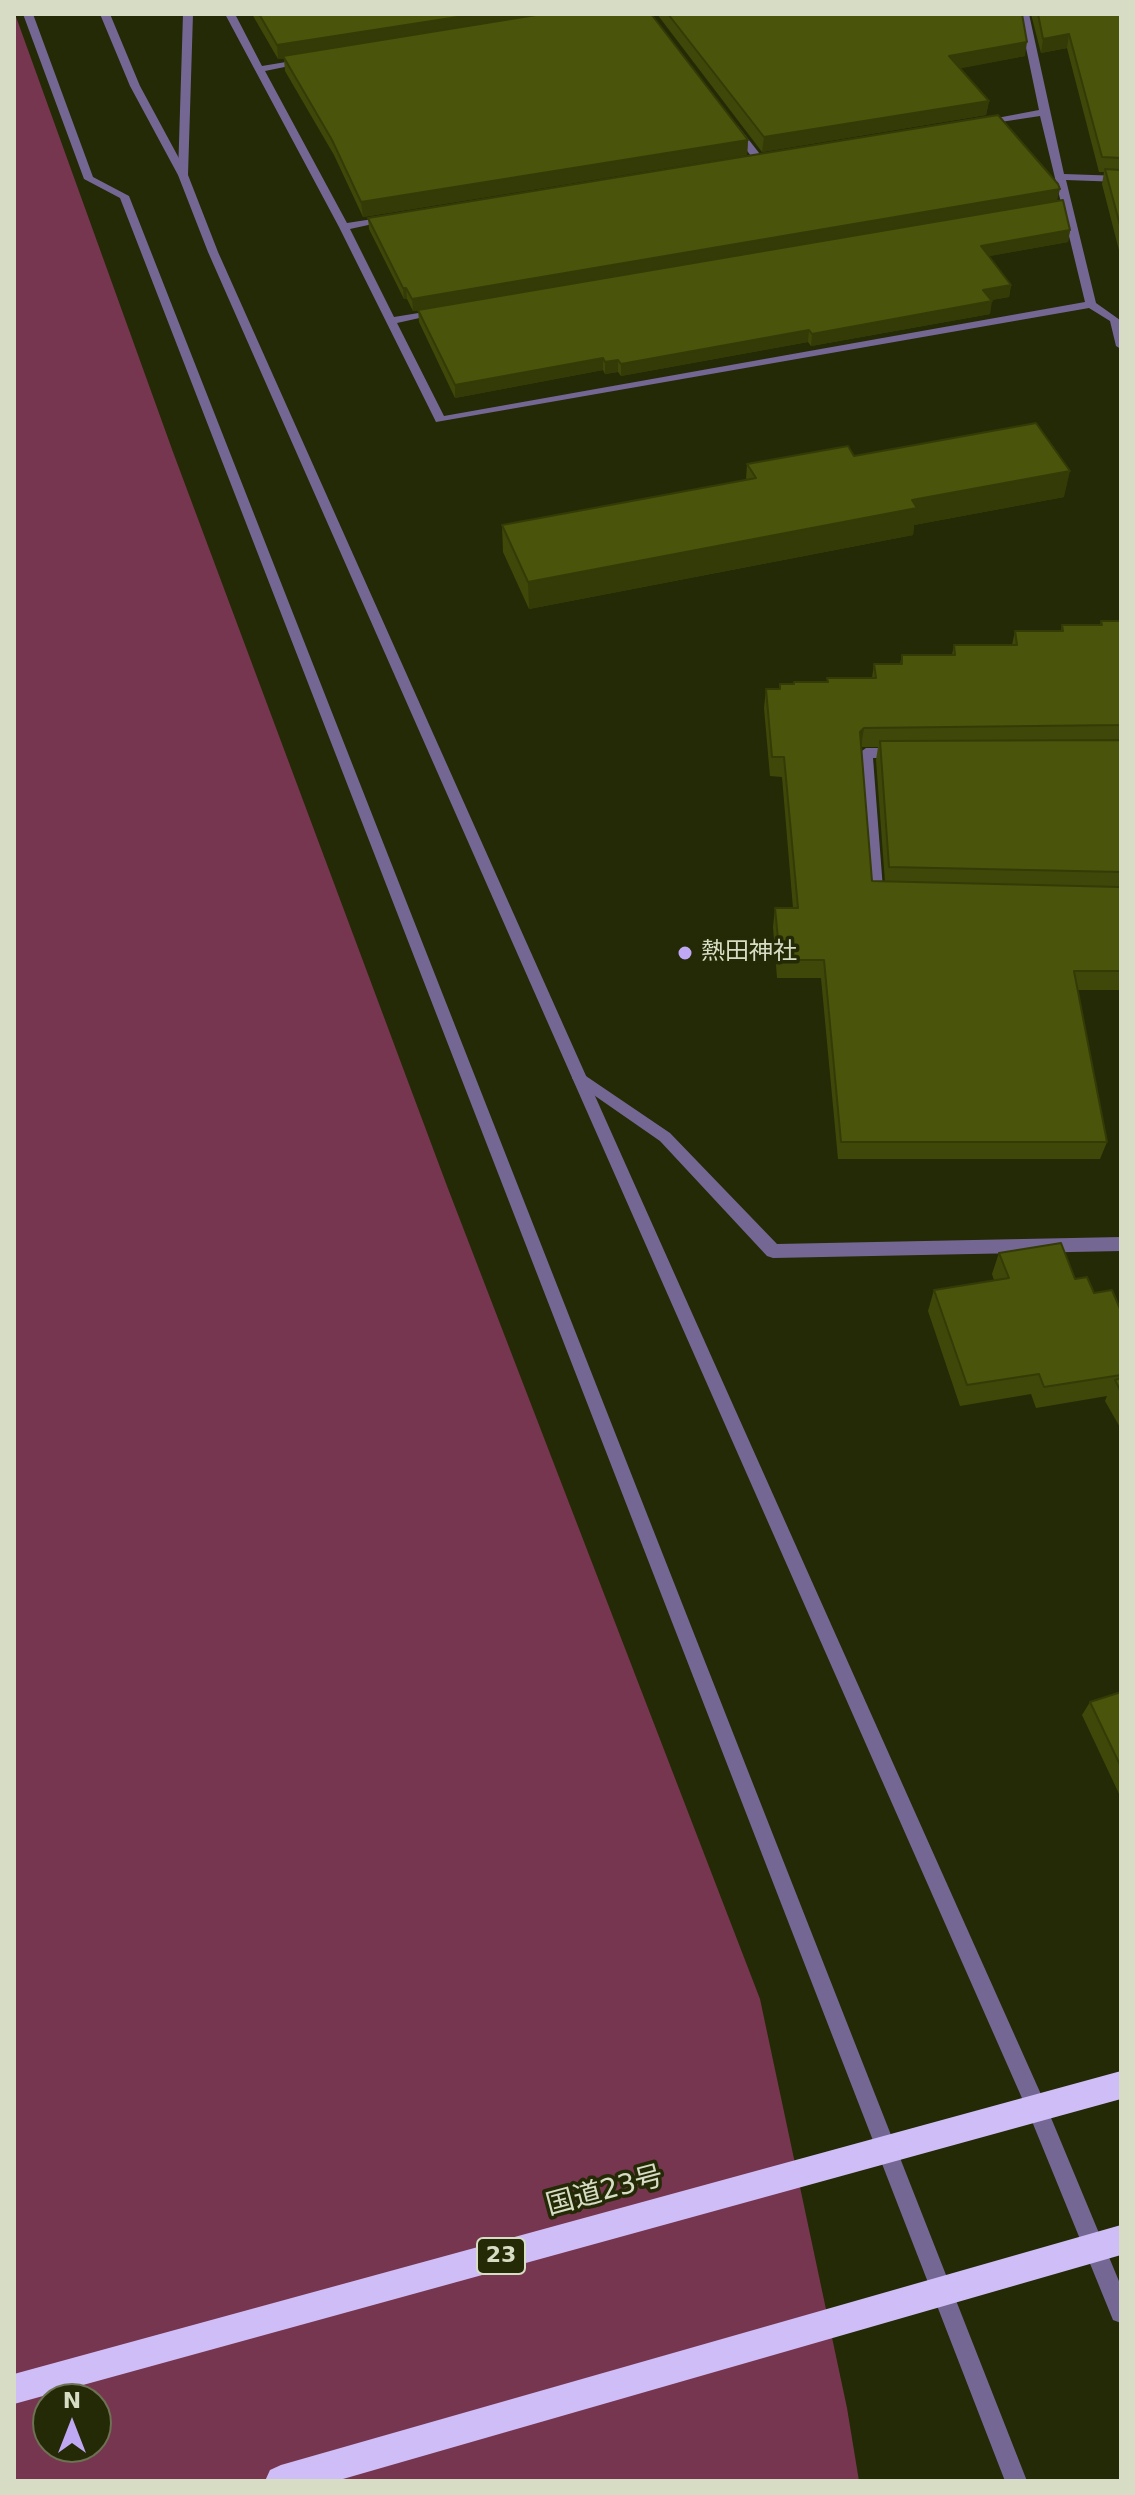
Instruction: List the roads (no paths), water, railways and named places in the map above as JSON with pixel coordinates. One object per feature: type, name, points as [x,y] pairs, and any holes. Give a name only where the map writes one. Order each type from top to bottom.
[{"type":"highway","name":"国道23号","points":[[14,2389],[1121,2085]]},
{"type":"highway","points":[[281,2481],[1108,2244]]},
{"type":"street","points":[[28,14],[89,179],[124,196],[1016,2481]]},
{"type":"street","points":[[105,14],[135,86],[183,175],[219,266],[1037,2108],[1108,2244],[1121,2312]]},
{"type":"street","points":[[183,175],[188,14]]},
{"type":"street","points":[[230,14],[344,227],[440,420],[1091,304]]},
{"type":"street","points":[[1024,14],[1059,177],[1091,304],[1115,320],[1121,346]]},
{"type":"street","points":[[258,69],[319,59]]},
{"type":"street","points":[[972,123],[1044,112]]},
{"type":"street","points":[[731,122],[758,158]]},
{"type":"street","points":[[743,161],[774,156]]},
{"type":"street","points":[[1059,177],[1121,179]]},
{"type":"street","points":[[1051,207],[1066,205]]},
{"type":"street","points":[[344,227],[406,216]]},
{"type":"street","points":[[391,321],[454,310]]},
{"type":"street","points":[[906,894],[876,894],[866,753],[914,753]]},
{"type":"street","points":[[580,1078],[665,1137],[773,1251],[1121,1244]]},
{"type":"place","name":"熱田神社","points":[[685,953]]}]
